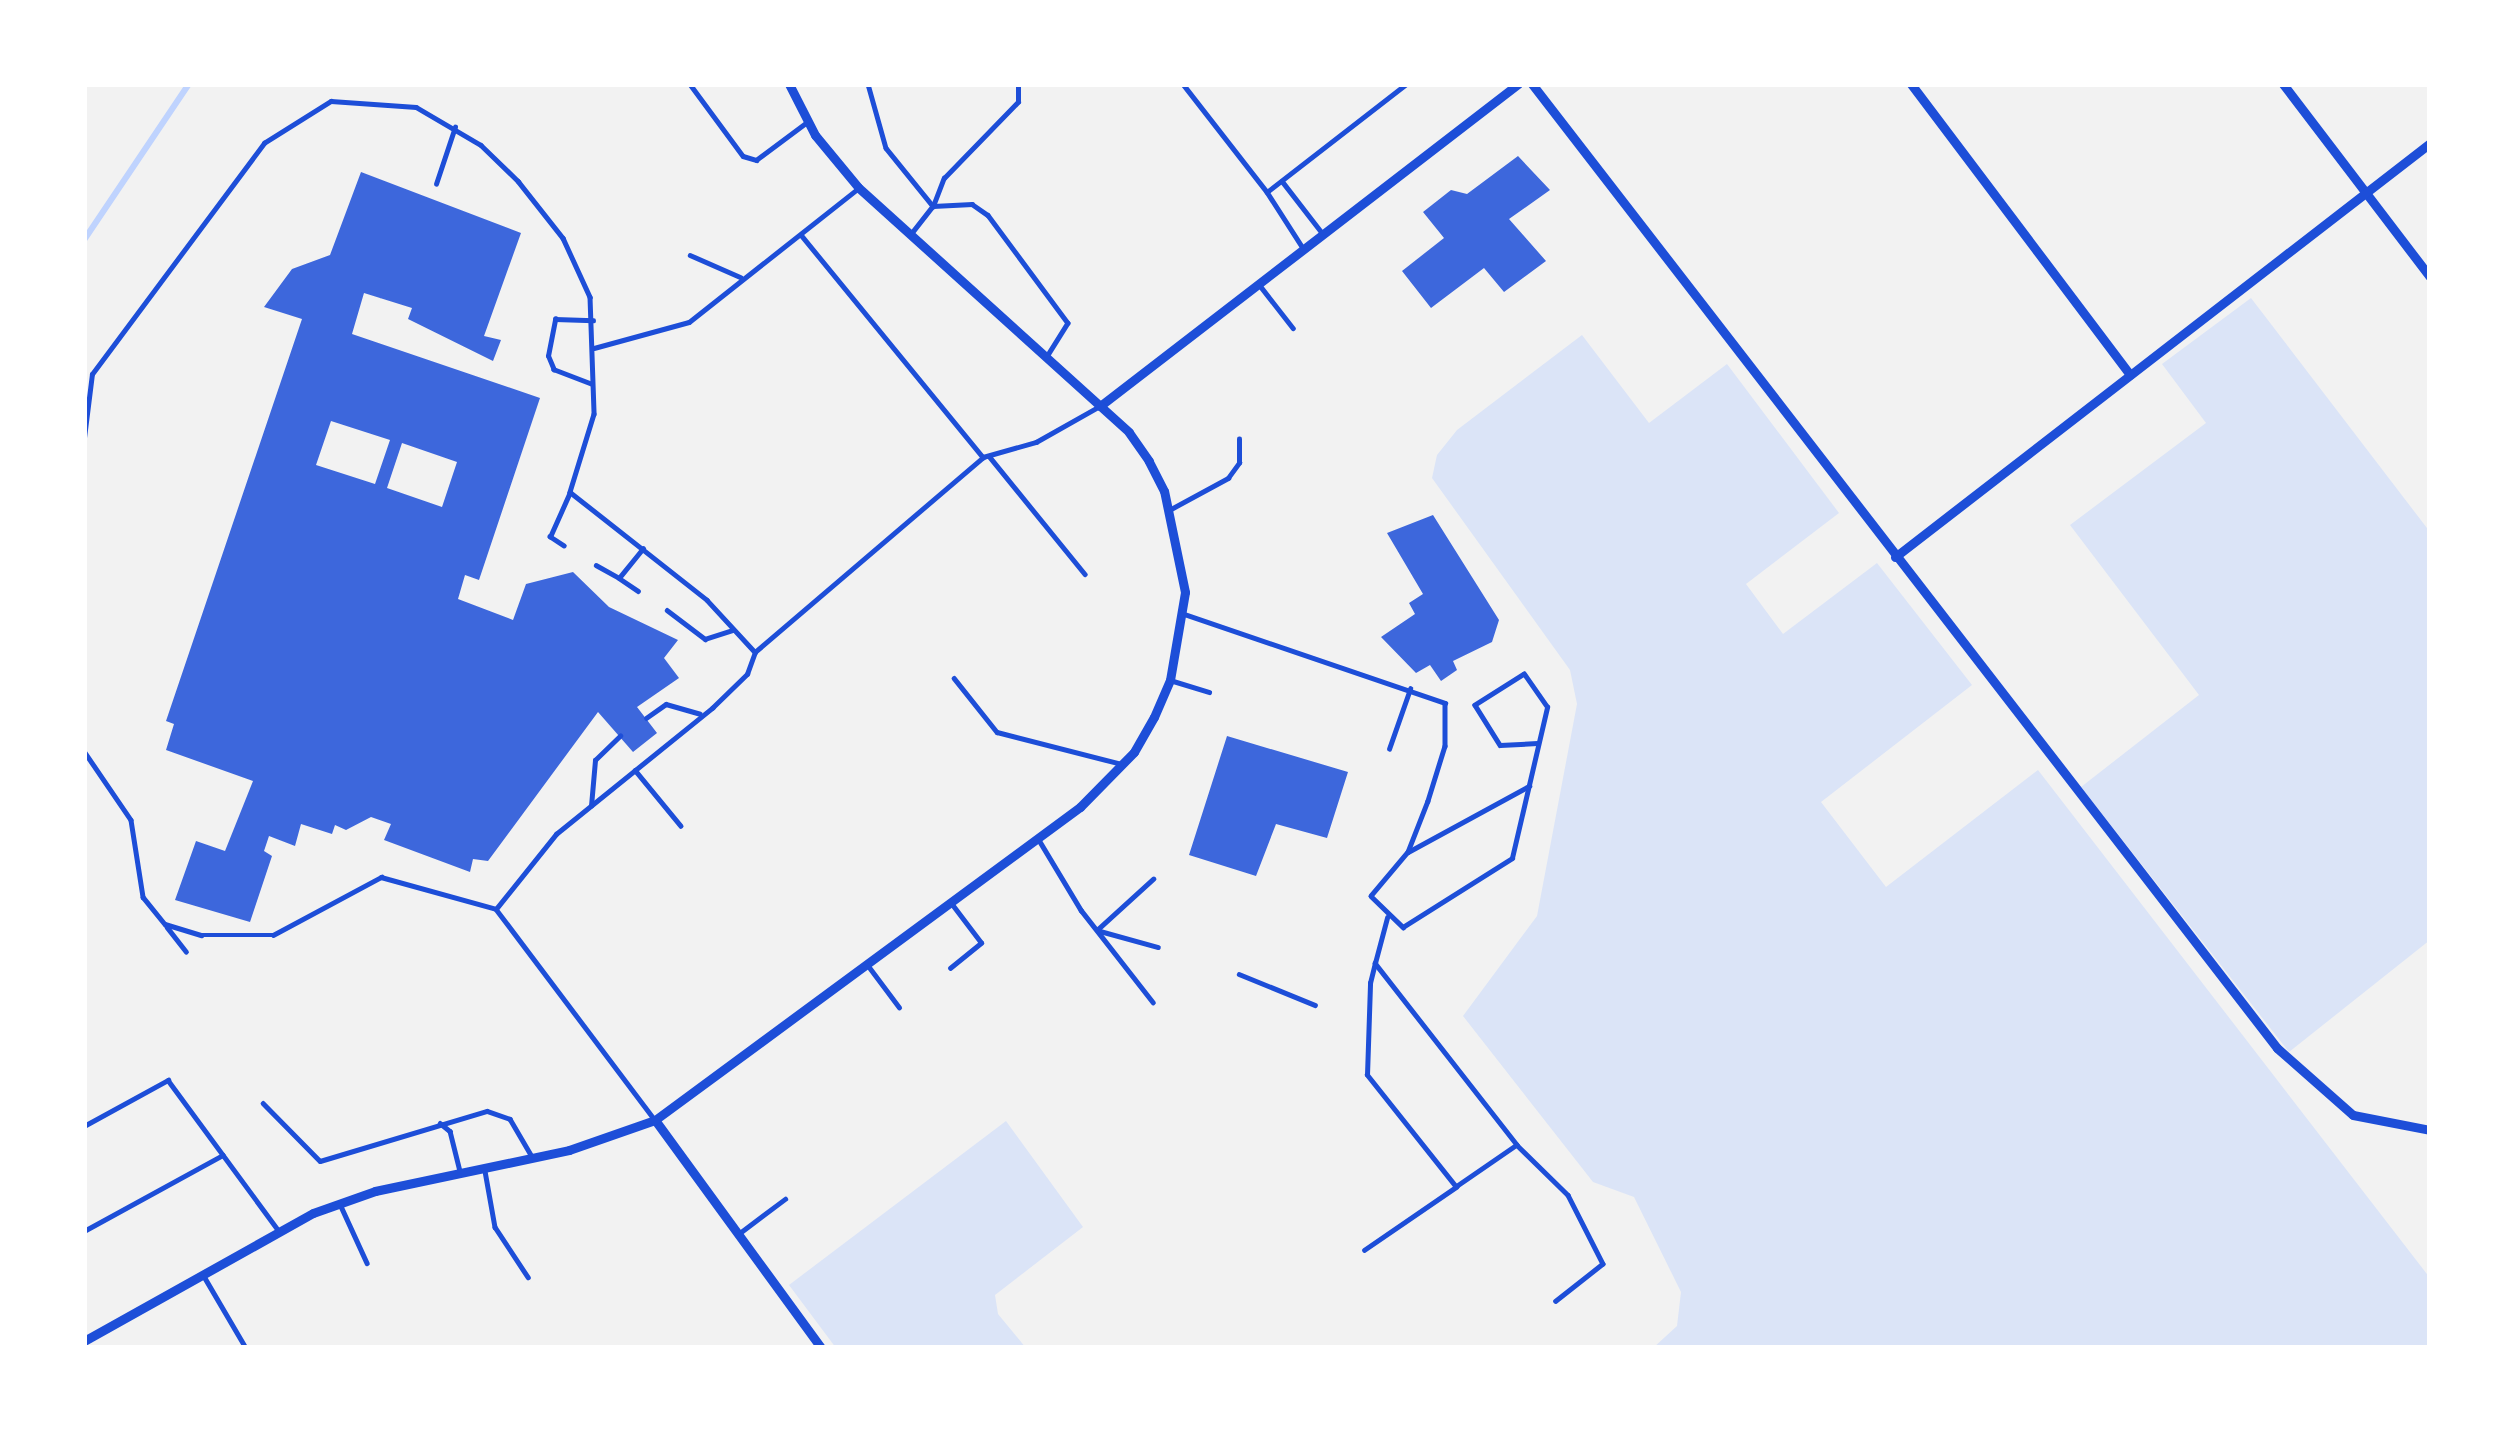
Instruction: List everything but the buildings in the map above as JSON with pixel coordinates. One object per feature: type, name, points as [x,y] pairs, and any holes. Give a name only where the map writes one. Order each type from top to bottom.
[{"type":"street","points":[[84,1341],[278,1230],[340,1204],[655,1120],[1039,838],[1124,764],[1170,680],[1184,614],[1169,509],[1149,461],[1100,406],[858,187],[807,122],[789,84]]},
{"type":"street","points":[[1100,406],[1518,84]]},
{"type":"street","points":[[1532,84],[2300,1073],[2354,1115],[2430,1130]]},
{"type":"street","points":[[1911,84],[2130,375]]},
{"type":"street","points":[[2283,84],[2430,278]]},
{"type":"street","points":[[1895,557],[2430,143]]},
{"type":"street","points":[[655,1120],[821,1348]]},
{"type":"lane","points":[[690,84],[743,156],[756,160],[807,122]]},
{"type":"lane","points":[[868,84],[886,148],[933,206]]},
{"type":"lane","points":[[910,235],[933,206],[944,178],[1018,102],[1018,84]]},
{"type":"lane","points":[[1183,84],[1304,248]]},
{"type":"lane","points":[[1267,192],[1406,84]]},
{"type":"lane","points":[[84,438],[92,374],[281,126],[332,101],[416,107],[455,128],[518,181],[562,238],[593,320],[595,414],[550,537],[564,546]]},
{"type":"lane","points":[[436,184],[455,128]]},
{"type":"lane","points":[[1282,181],[1323,234]]},
{"type":"lane","points":[[594,348],[689,322],[858,187]]},
{"type":"lane","points":[[933,206],[972,204],[988,215],[1061,309],[1069,323],[1046,357]]},
{"type":"lane","points":[[802,236],[1085,574]]},
{"type":"lane","points":[[691,255],[741,278]]},
{"type":"lane","points":[[1258,283],[1293,328]]},
{"type":"lane","points":[[591,384],[554,370],[548,356],[555,319],[593,320]]},
{"type":"lane","points":[[84,369],[92,374]]},
{"type":"lane","points":[[496,909],[556,834],[704,715],[747,674],[755,652],[986,456],[1036,442],[1100,406]]},
{"type":"lane","points":[[1169,509],[1228,478],[1239,439]]},
{"type":"lane","points":[[570,492],[643,548],[755,652]]},
{"type":"lane","points":[[619,578],[643,548]]},
{"type":"lane","points":[[596,565],[638,591]]},
{"type":"lane","points":[[667,610],[704,639],[733,630]]},
{"type":"lane","points":[[1184,614],[1445,703],[1450,716],[1408,852]]},
{"type":"lane","points":[[1529,786],[1408,852],[1371,896],[1387,918],[1402,927],[1512,858],[1529,786],[1537,743],[1547,707],[1524,674],[1475,705],[1500,745],[1537,743]]},
{"type":"lane","points":[[954,678],[997,732],[1124,764]]},
{"type":"lane","points":[[1170,680],[1209,692]]},
{"type":"lane","points":[[1389,748],[1410,689]]},
{"type":"lane","points":[[646,718],[666,704],[704,715]]},
{"type":"lane","points":[[591,806],[595,760],[620,736]]},
{"type":"lane","points":[[84,751],[130,820],[143,897],[186,951]]},
{"type":"lane","points":[[635,770],[681,826]]},
{"type":"lane","points":[[1039,838],[1096,931],[1153,1002]]},
{"type":"lane","points":[[165,925],[201,935],[273,935],[303,926],[381,877],[496,909],[655,1120]]},
{"type":"lane","points":[[1096,931],[1153,879]]},
{"type":"lane","points":[[950,902],[981,944],[950,968]]},
{"type":"lane","points":[[1387,918],[1376,963],[1367,1076],[1456,1187]]},
{"type":"lane","points":[[1096,931],[1158,947]]},
{"type":"lane","points":[[1376,963],[1517,1145],[1568,1195],[1604,1264],[1556,1301]]},
{"type":"lane","points":[[867,964],[899,1007]]},
{"type":"lane","points":[[1238,974],[1315,1005]]},
{"type":"lane","points":[[84,1126],[168,1081],[278,1230]]},
{"type":"lane","points":[[263,1103],[320,1161],[440,1123],[498,1112],[531,1155]]},
{"type":"lane","points":[[440,1123],[450,1131],[460,1171]]},
{"type":"lane","points":[[1364,1250],[1517,1145]]},
{"type":"lane","points":[[84,1231],[223,1155]]},
{"type":"lane","points":[[484,1166],[495,1227],[528,1277]]},
{"type":"lane","points":[[737,1236],[785,1198]]},
{"type":"lane","points":[[340,1204],[367,1263]]},
{"type":"lane","points":[[202,1273],[246,1348]]},
{"type":"shaded area","points":[[2251,298],[2430,532],[2430,940],[2289,1052],[2081,787],[2199,695],[2070,525],[2206,423],[2162,364]]},
{"type":"shaded area","points":[[1582,335],[1649,423],[1727,364],[1839,513],[1746,584],[1783,634],[1877,563],[1972,685],[1821,802],[1886,887],[2038,770],[2430,1278],[2430,1348],[1653,1348],[1677,1326],[1681,1292],[1634,1197],[1593,1182],[1463,1016],[1537,916],[1577,704],[1570,670],[1432,478],[1437,455],[1457,430]]},
{"type":"shaded area","points":[[1006,1121],[1083,1227],[995,1295],[998,1314],[1026,1348],[836,1348],[789,1285]]},
{"type":"waterway","points":[[84,240],[189,84]]}]
